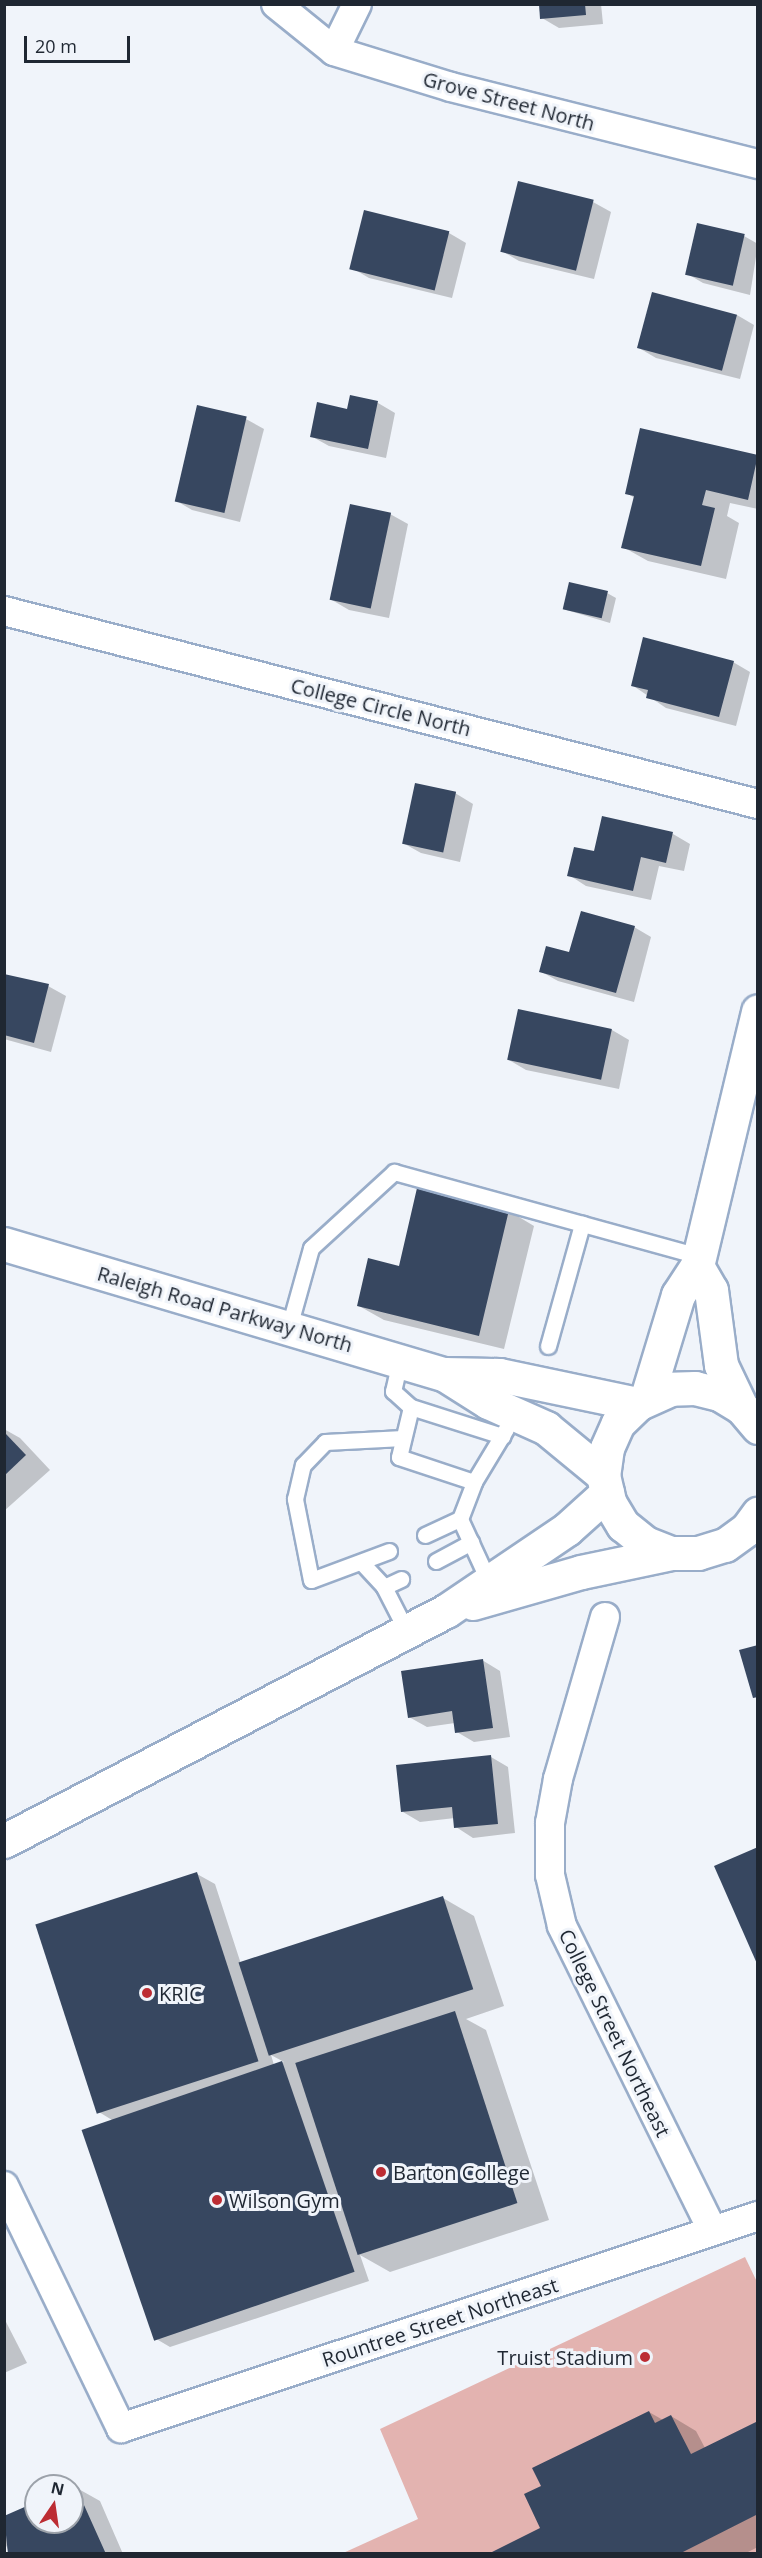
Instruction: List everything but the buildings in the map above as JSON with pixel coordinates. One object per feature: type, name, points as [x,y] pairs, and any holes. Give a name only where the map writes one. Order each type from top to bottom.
[{"type":"street","name":"Grove Street North","points":[[276,4],[333,51],[451,87],[758,164]]},
{"type":"street","points":[[333,51],[357,4]]},
{"type":"street","name":"College Circle North","points":[[4,611],[758,804]]},
{"type":"street","points":[[643,1400],[678,1295],[698,1261],[758,1011]]},
{"type":"street","name":"Raleigh Road Parkway North","points":[[4,1244],[444,1374],[499,1375],[643,1400]]},
{"type":"street","points":[[698,1261],[711,1290],[720,1365],[749,1417]]},
{"type":"street","name":"Raleigh Road Parkway North","points":[[444,1374],[488,1402],[509,1425],[546,1428],[605,1484]]},
{"type":"street","points":[[671,1553],[645,1543],[623,1525],[605,1484],[607,1448],[618,1423],[643,1400],[671,1389],[695,1388],[719,1394],[749,1417]]},
{"type":"street","points":[[4,1841],[446,1611],[567,1528],[605,1484]]},
{"type":"street","points":[[446,1611],[581,1572],[671,1553],[698,1553],[724,1545],[754,1524]]},
{"type":"street","name":"College Street Northeast","points":[[605,1617],[558,1779],[550,1823],[550,1875],[562,1926],[713,2231]]},
{"type":"street","name":"Rountree Street Northeast","points":[[4,2186],[121,2428],[758,2216]]},
{"type":"lane","points":[[289,1327],[310,1248],[394,1172],[582,1224],[698,1261]]},
{"type":"lane","points":[[548,1346],[582,1224]]},
{"type":"lane","points":[[400,1361],[393,1391],[411,1407],[509,1425],[474,1482],[460,1519],[425,1535]]},
{"type":"lane","points":[[411,1407],[399,1458],[474,1482]]},
{"type":"lane","points":[[389,1551],[362,1563],[311,1580],[295,1499],[303,1465],[325,1442],[403,1438]]},
{"type":"lane","points":[[460,1519],[489,1582]]},
{"type":"lane","points":[[436,1560],[471,1542]]},
{"type":"lane","points":[[362,1563],[384,1587],[407,1632]]},
{"type":"lane","points":[[384,1587],[402,1579]]},
{"type":"shaded area","name":"Truist Stadium","points":[[745,2257],[758,2284],[757,2553],[341,2554],[418,2519],[380,2429]]},
{"type":"place","name":"KRIC","points":[[147,1993]]},
{"type":"place","name":"Barton College","points":[[381,2172]]},
{"type":"place","name":"Wilson Gym","points":[[217,2200]]},
{"type":"place","name":"Truist Stadium","points":[[645,2357]]}]
